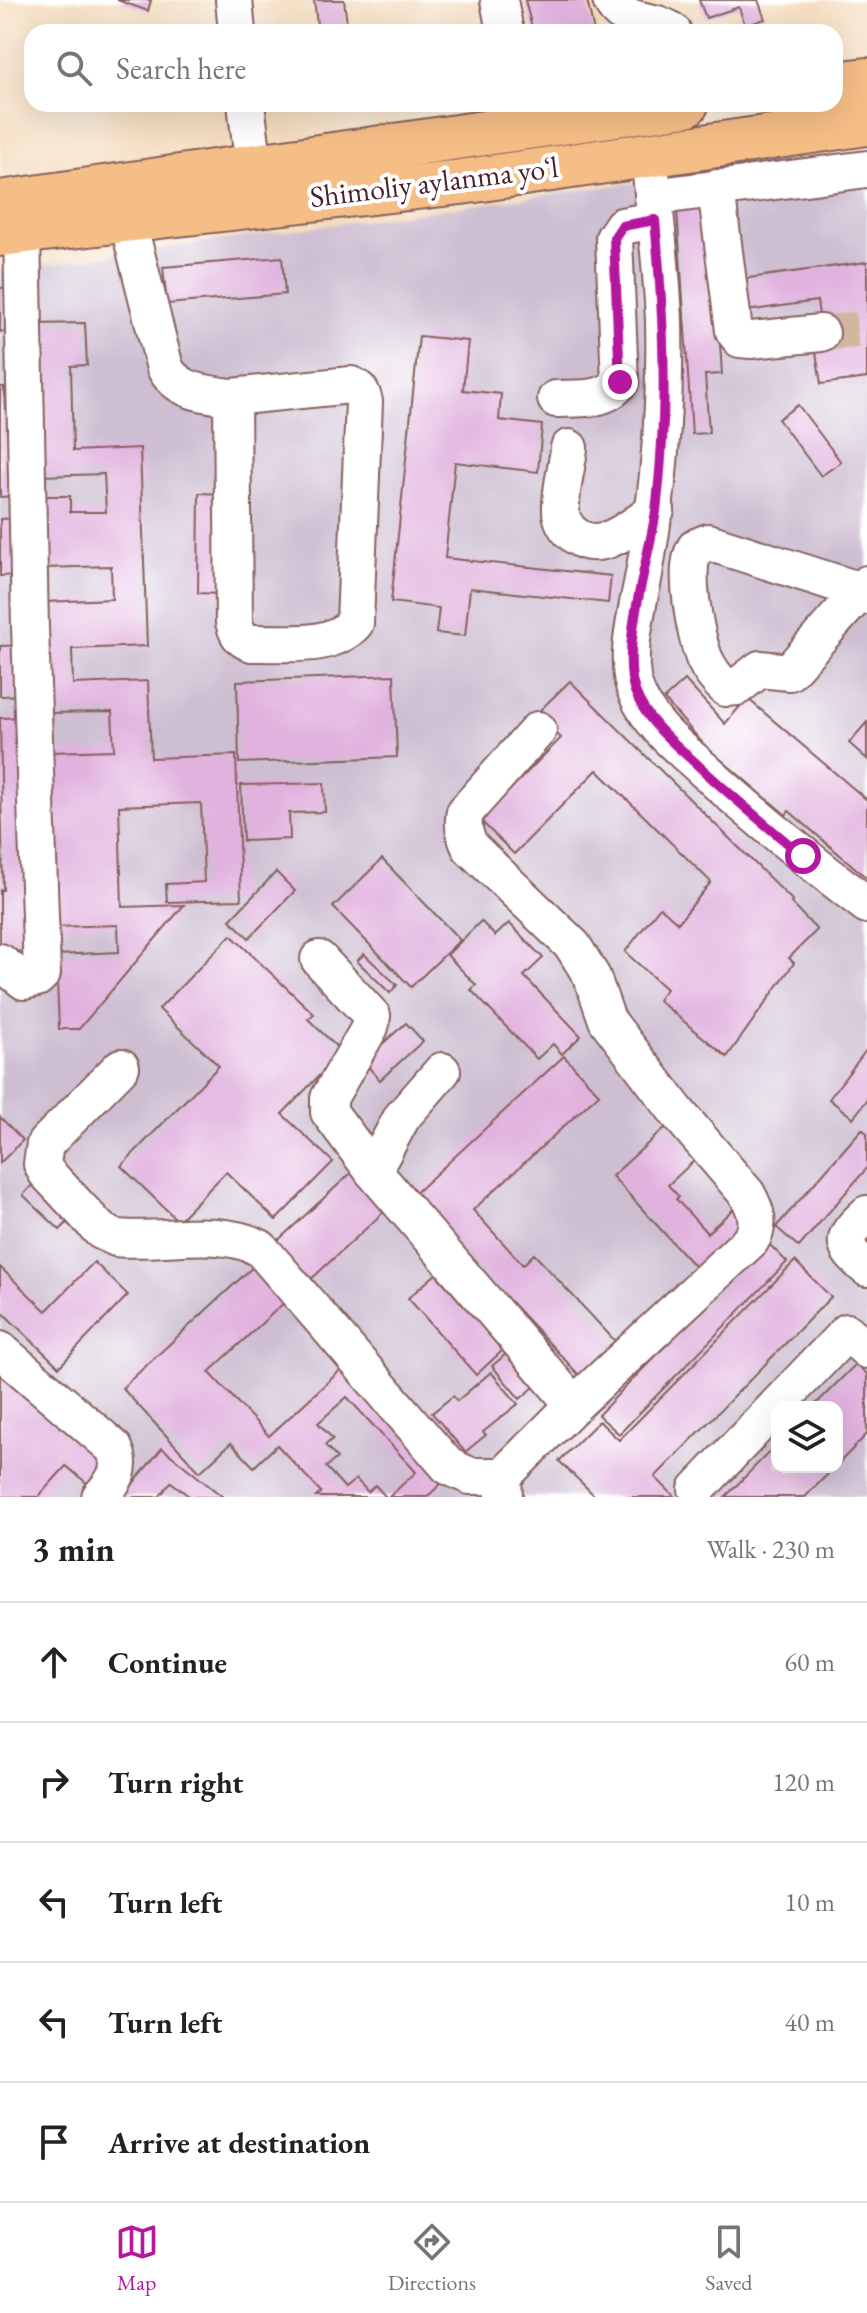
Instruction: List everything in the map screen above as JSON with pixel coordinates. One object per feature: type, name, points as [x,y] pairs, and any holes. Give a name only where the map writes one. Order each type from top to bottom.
[{"type":"main road","points":[[843,83],[867,80]]},
{"type":"main road","name":"Shimoliy aylanma yoʻl","points":[[7,222],[254,167],[453,139],[522,116],[577,112]]},
{"type":"main road","name":"Shimoliy aylanma yoʻl","points":[[7,222],[127,218],[461,182],[867,123]]},
{"type":"main road","points":[[453,139],[461,182]]},
{"type":"street","points":[[234,0],[236,24]]},
{"type":"street","points":[[499,0],[504,24]]},
{"type":"street","points":[[611,0],[623,15],[634,20],[663,24]]},
{"type":"street","points":[[247,112],[254,167]]},
{"type":"street","points":[[649,153],[664,321],[661,454],[656,510],[633,636],[631,668],[635,690],[645,711],[665,735],[757,818],[867,905]]},
{"type":"street","points":[[556,399],[602,396],[612,392],[620,382],[614,238],[622,226],[654,208],[716,188],[867,169]]},
{"type":"street","points":[[716,188],[734,331],[740,339],[751,340],[821,333]]},
{"type":"street","points":[[127,218],[165,368],[182,387],[232,397],[351,385],[358,387],[362,394],[355,623],[344,635],[317,641],[252,643],[243,640],[236,631],[232,397]]},
{"type":"street","points":[[0,962],[24,981],[37,978],[42,973],[30,643],[7,222]]},
{"type":"street","points":[[569,448],[561,513],[565,525],[574,535],[590,542],[612,539],[656,510]]},
{"type":"street","points":[[708,542],[865,590],[789,672],[760,669],[737,687],[726,688],[705,661],[696,631],[689,563],[696,547],[708,542]]},
{"type":"street","points":[[121,1067],[45,1144],[41,1154],[46,1172],[101,1231],[116,1238],[225,1237],[244,1240],[260,1248],[448,1466],[504,1487],[574,1405],[751,1240],[757,1227],[755,1207],[747,1194],[677,1112],[607,1020],[592,977],[573,946],[470,847],[464,837],[465,812],[538,730]]},
{"type":"street","points":[[319,959],[372,1016],[370,1027],[328,1105],[333,1120],[574,1405]]},
{"type":"street","points":[[373,1171],[402,1117],[442,1071]]},
{"type":"street","points":[[867,1214],[849,1230],[846,1240],[850,1254],[867,1268]]},
{"type":"street","points":[[697,1489],[860,1331]]},
{"type":"street","points":[[0,1350],[114,1448],[118,1462],[117,1477],[100,1497]]},
{"type":"shaded area","points":[[867,150],[867,1497],[0,1497],[0,271]]},
{"type":"building","points":[[117,0],[151,0],[148,11]]},
{"type":"building","points":[[314,0],[344,0],[347,24],[317,24]]},
{"type":"building","points":[[525,0],[587,0],[592,24],[531,24]]},
{"type":"building","points":[[699,0],[758,0],[765,19],[744,24],[739,7],[706,18]]},
{"type":"building","points":[[711,207],[722,374],[705,375],[709,433],[692,434],[677,210]]},
{"type":"building","points":[[282,257],[285,294],[167,304],[163,267]]},
{"type":"building","points":[[867,262],[867,378],[821,384],[816,352],[824,350],[817,301],[746,311],[741,279]]},
{"type":"building","points":[[10,287],[16,329],[0,332],[0,288]]},
{"type":"building","points":[[85,323],[87,365],[71,366],[73,451],[140,448],[147,646],[72,649],[73,684],[148,681],[151,758],[236,755],[241,900],[167,902],[166,884],[204,882],[201,803],[119,806],[122,907],[184,905],[79,1029],[59,1029],[56,955],[119,952],[118,925],[56,927],[50,752],[114,750],[112,712],[48,713],[45,602],[112,599],[111,566],[44,568],[41,496],[70,496],[70,512],[106,512],[104,474],[41,476],[36,324]]},
{"type":"building","points":[[419,336],[468,341],[463,390],[501,394],[499,420],[542,425],[538,472],[455,462],[445,558],[611,576],[608,603],[470,588],[465,636],[436,633],[439,608],[391,602]]},
{"type":"building","points":[[0,387],[4,387],[5,409],[14,409],[17,496],[0,497]]},
{"type":"building","points":[[798,405],[841,462],[821,476],[778,419]]},
{"type":"building","points":[[199,493],[222,494],[220,594],[198,593]]},
{"type":"building","points":[[18,518],[20,575],[0,576],[0,519]]},
{"type":"building","points":[[27,645],[29,695],[0,696],[0,646]]},
{"type":"building","points":[[394,675],[397,757],[239,763],[237,681]]},
{"type":"building","points":[[685,680],[725,724],[747,698],[867,800],[867,878],[789,811],[786,815],[706,747],[664,699]]},
{"type":"building","points":[[570,681],[793,901],[791,903],[817,930],[789,958],[794,963],[727,1057],[658,1000],[666,989],[625,952],[660,907],[678,923],[711,882],[597,770],[514,854],[480,820],[561,738],[537,713]]},
{"type":"building","points":[[24,717],[32,951],[3,952],[0,949],[0,890],[3,890],[0,718]]},
{"type":"building","points":[[867,722],[867,759],[849,743]]},
{"type":"building","points":[[324,783],[325,812],[289,813],[290,839],[243,841],[241,785]]},
{"type":"building","points":[[382,859],[460,940],[411,987],[333,907]]},
{"type":"building","points":[[276,872],[295,891],[249,938],[230,920]]},
{"type":"building","points":[[481,921],[495,936],[509,923],[543,958],[524,976],[581,1036],[562,1054],[553,1044],[537,1059],[471,990],[476,985],[447,955]]},
{"type":"building","points":[[231,935],[314,1014],[308,1019],[342,1052],[282,1114],[333,1162],[276,1220],[226,1172],[178,1221],[121,1166],[219,1066],[159,1009]]},
{"type":"building","points":[[364,954],[397,985],[390,993],[357,961]]},
{"type":"building","points":[[406,1023],[423,1041],[380,1080],[363,1061]]},
{"type":"building","points":[[867,1049],[867,1100],[853,1118],[829,1099]]},
{"type":"building","points":[[564,1056],[599,1094],[473,1210],[523,1265],[534,1254],[615,1341],[579,1375],[412,1196]]},
{"type":"building","points":[[0,1117],[23,1140],[0,1163]]},
{"type":"building","points":[[667,1126],[696,1159],[668,1185],[679,1197],[676,1199],[707,1233],[739,1204],[751,1218],[696,1268],[612,1176]]},
{"type":"building","points":[[862,1129],[867,1133],[867,1168],[799,1247],[776,1227]]},
{"type":"building","points":[[351,1173],[386,1210],[308,1282],[273,1245]]},
{"type":"building","points":[[33,1184],[70,1220],[60,1230],[23,1195]]},
{"type":"building","points":[[767,1242],[787,1262],[619,1434],[598,1415]]},
{"type":"building","points":[[795,1261],[831,1297],[655,1477],[675,1497],[596,1497],[559,1461],[599,1421],[619,1440]]},
{"type":"building","points":[[94,1262],[128,1295],[59,1367],[0,1310],[0,1267],[46,1311]]},
{"type":"building","points":[[255,1265],[287,1300],[209,1372],[269,1436],[343,1368],[446,1479],[427,1497],[389,1497],[416,1472],[347,1397],[318,1423],[333,1439],[325,1445],[337,1458],[326,1467],[345,1488],[356,1479],[368,1492],[375,1485],[386,1497],[316,1497],[321,1492],[277,1445],[254,1467],[231,1443],[200,1472],[122,1388]]},
{"type":"building","points":[[436,1274],[503,1350],[476,1375],[408,1298]]},
{"type":"building","points":[[506,1354],[534,1387],[520,1399],[492,1366]]},
{"type":"building","points":[[0,1362],[112,1460],[89,1485],[66,1466],[38,1497],[0,1497]]},
{"type":"building","points":[[856,1364],[867,1374],[867,1434],[843,1459],[843,1401],[819,1401]]},
{"type":"building","points":[[491,1372],[518,1404],[483,1432],[486,1435],[465,1452],[432,1413],[453,1396],[457,1401]]},
{"type":"building","points":[[162,1448],[223,1497],[190,1497],[171,1482],[159,1497],[122,1497]]},
{"type":"building","points":[[771,1450],[771,1473],[829,1473],[805,1497],[725,1497]]},
{"type":"tunnel","points":[[821,333],[867,329]]},
{"type":"route","points":[[620,382],[614,238],[622,226],[655,220],[664,321],[661,454],[656,510],[633,636],[631,668],[635,690],[645,711],[665,735],[803,856]]}]
